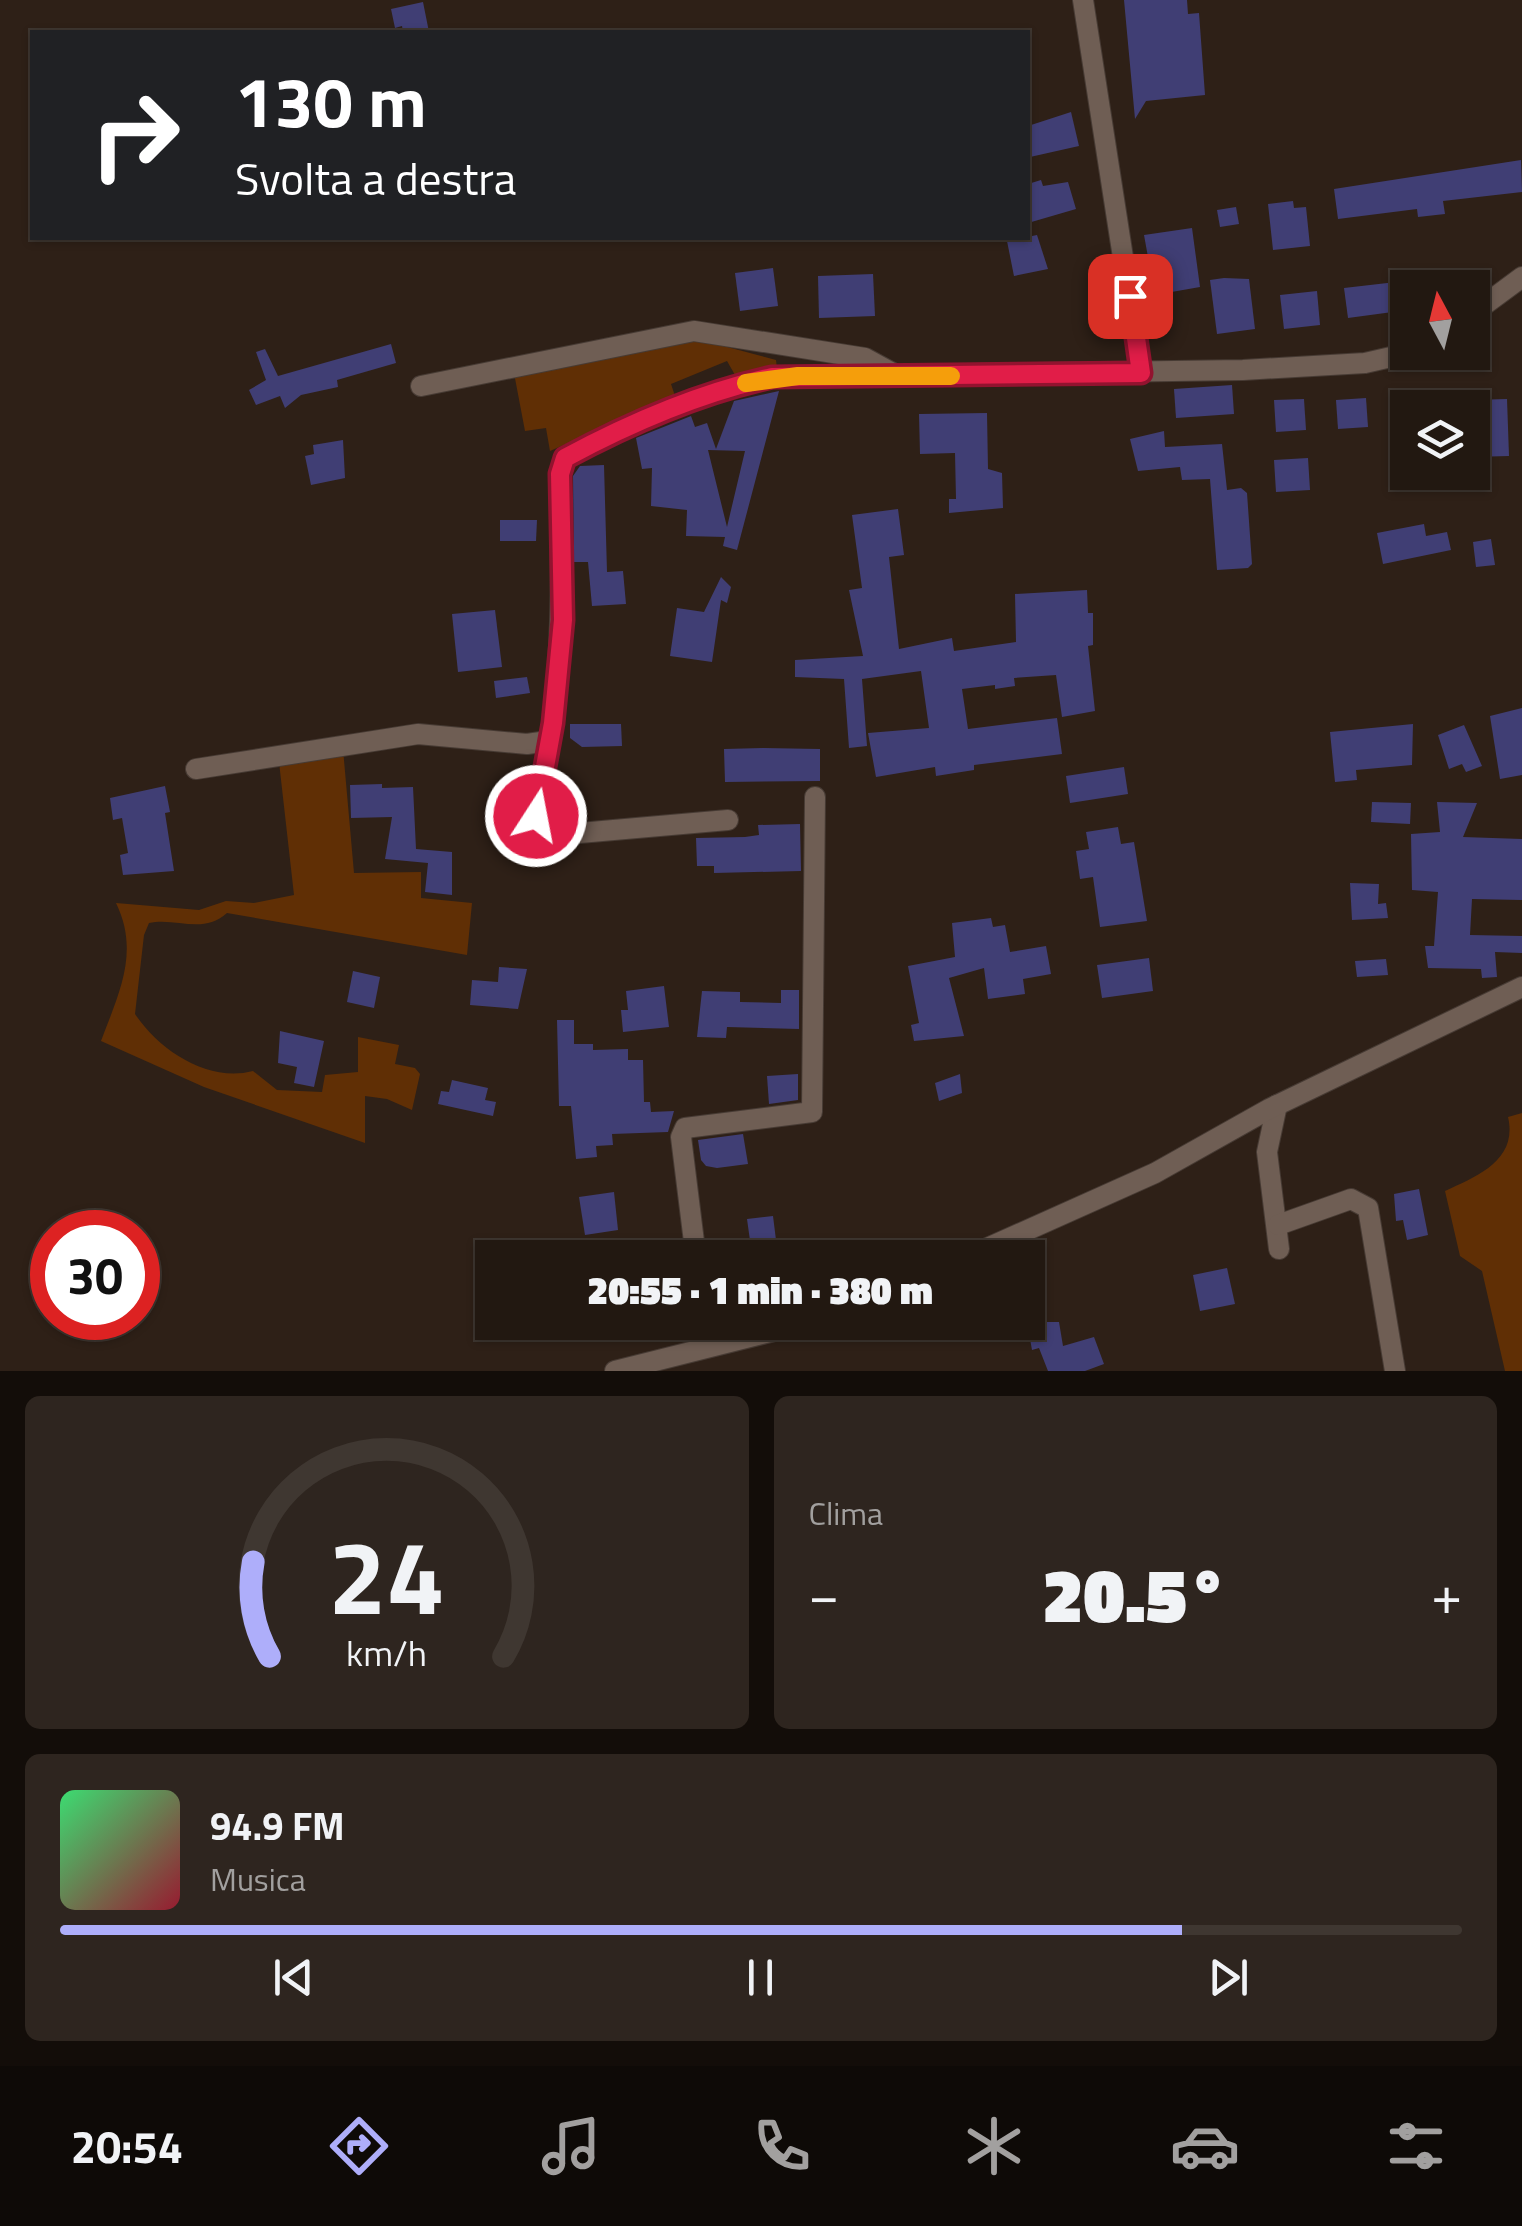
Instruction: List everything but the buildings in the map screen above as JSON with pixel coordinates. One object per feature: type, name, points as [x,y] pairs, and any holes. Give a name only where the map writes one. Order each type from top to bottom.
[{"type":"street","points":[[1083,0],[1141,373]]},
{"type":"street","points":[[1490,301],[1522,278]]},
{"type":"street","points":[[421,386],[694,331],[865,358],[900,377]]},
{"type":"street","points":[[728,820],[568,834],[540,829],[536,802],[563,620],[560,474],[565,458],[604,437],[725,387],[772,377],[1141,373],[1365,363],[1390,357]]},
{"type":"street","points":[[196,770],[418,734],[528,744],[548,741]]},
{"type":"street","points":[[694,1240],[681,1137],[685,1128],[812,1112],[815,796]]},
{"type":"street","points":[[1006,1240],[1154,1173],[1278,1105],[1522,987]]},
{"type":"street","points":[[1278,1105],[1267,1152],[1279,1249]]},
{"type":"street","points":[[1278,1224],[1351,1199],[1368,1208],[1395,1371]]},
{"type":"street","points":[[615,1371],[738,1340]]},
{"type":"shaded area","points":[[701,340],[776,360],[777,369],[735,375],[727,361],[671,384],[675,396],[550,451],[546,428],[525,431],[514,373]]},
{"type":"shaded area","points":[[343,749],[354,873],[421,872],[421,898],[472,903],[467,955],[227,913],[208,923],[149,923],[144,935],[135,1014],[157,1040],[186,1060],[219,1072],[253,1071],[277,1090],[322,1092],[325,1075],[358,1072],[358,1037],[399,1045],[395,1064],[415,1068],[420,1074],[412,1110],[387,1099],[365,1096],[365,1143],[204,1087],[101,1041],[127,956],[123,921],[116,903],[199,910],[226,901],[254,903],[294,895],[279,762]]},
{"type":"shaded area","points":[[1522,1113],[1522,1371],[1505,1371],[1482,1271],[1460,1256],[1445,1191],[1493,1164],[1507,1145],[1508,1117]]},
{"type":"slow traffic","points":[[746,383],[798,376],[951,376]]},
{"type":"route","points":[[536,816],[553,723],[563,620],[560,474],[565,458],[604,437],[725,387],[772,377],[1141,373],[1130,296]]}]
